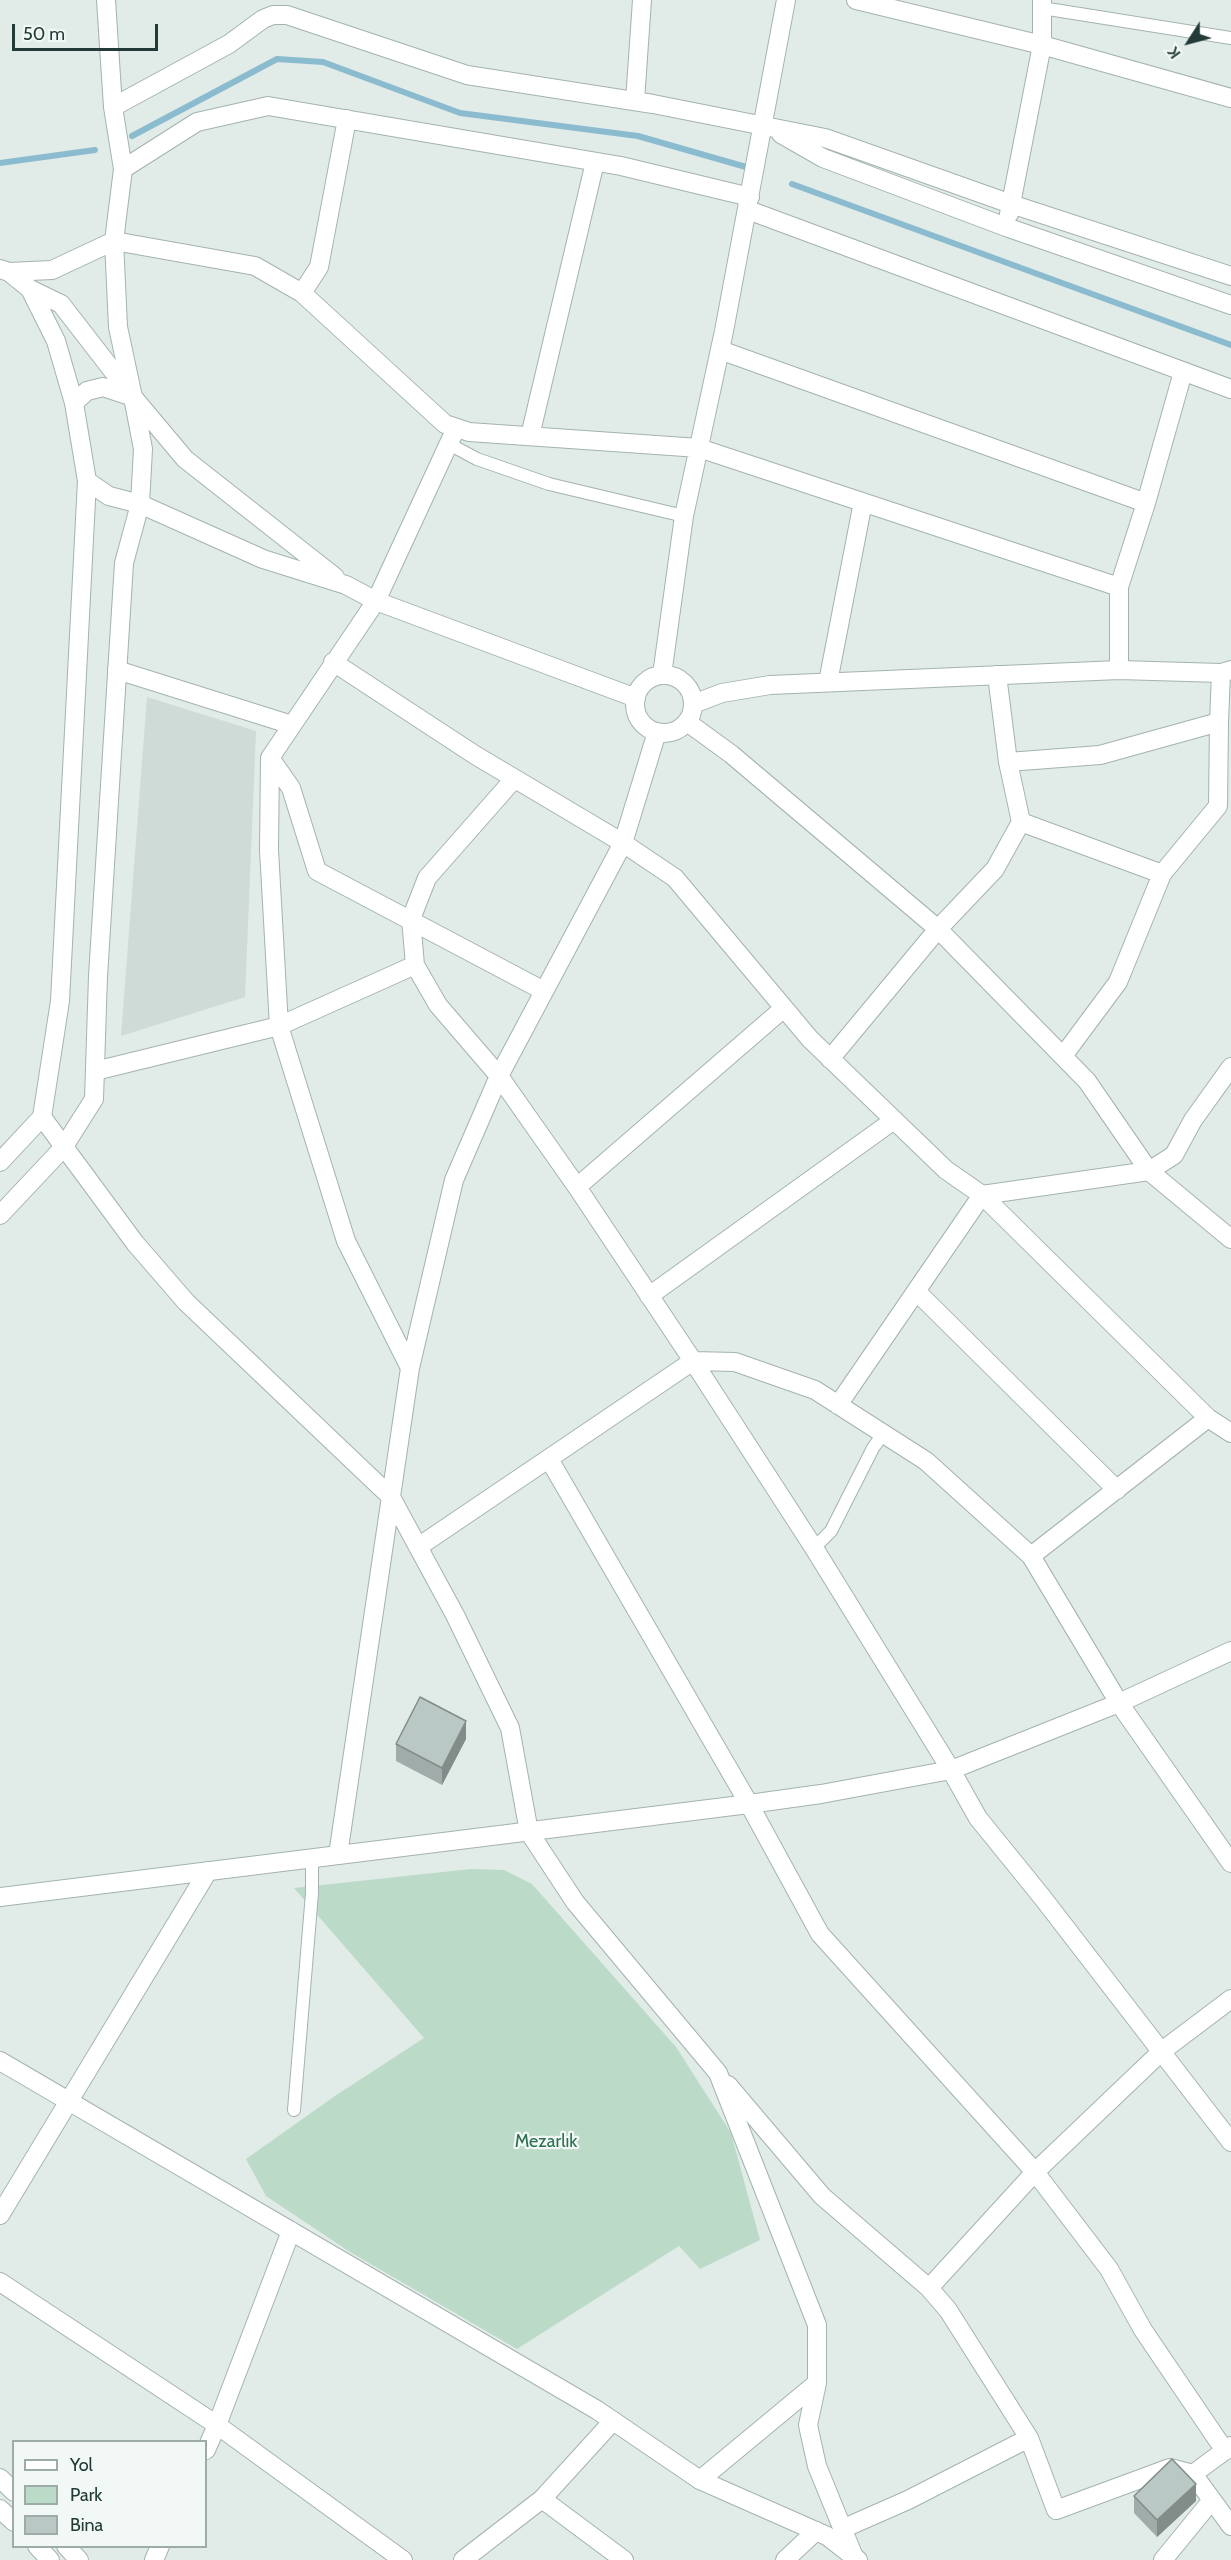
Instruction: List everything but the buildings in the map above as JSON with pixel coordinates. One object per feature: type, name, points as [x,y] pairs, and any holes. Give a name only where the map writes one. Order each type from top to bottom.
[{"type":"street","points":[[0,1215],[63,1148],[94,1099],[99,964],[124,563],[140,504],[143,449],[118,327],[114,241],[123,169],[113,107],[106,0]]},
{"type":"street","points":[[635,101],[642,0]]},
{"type":"street","points":[[662,675],[684,516],[720,350],[786,0]]},
{"type":"street","points":[[856,0],[1042,45],[1231,99]]},
{"type":"street","points":[[1006,227],[1042,45],[1042,4]]},
{"type":"street","points":[[113,107],[230,44],[275,8],[287,15],[468,75],[635,101],[764,124],[825,138],[1011,204],[1231,276]]},
{"type":"street","points":[[123,169],[197,122],[268,106],[595,162],[749,203],[1231,389]]},
{"type":"street","points":[[302,293],[319,267],[347,118]]},
{"type":"street","points":[[764,124],[824,158],[1006,227],[1231,305]]},
{"type":"street","points":[[530,436],[595,162]]},
{"type":"street","points":[[4,271],[52,270],[114,241],[255,266],[302,293],[445,424],[452,436]]},
{"type":"street","points":[[4,271],[30,289],[61,304],[133,397],[185,459],[346,585],[376,601],[636,698]]},
{"type":"street","points":[[0,1162],[42,1117],[60,1001],[87,481],[74,403],[56,341],[30,289]]},
{"type":"street","points":[[720,350],[1146,503]]},
{"type":"street","points":[[1119,670],[1119,587],[1146,503],[1183,372]]},
{"type":"street","points":[[74,403],[87,391],[103,387],[133,397]]},
{"type":"street","points":[[452,436],[469,432],[699,448],[1119,587]]},
{"type":"street","points":[[410,1368],[346,1241],[279,1026],[269,850],[270,758],[376,601],[452,436]]},
{"type":"street","points":[[87,481],[109,495],[140,504],[263,559],[346,585]]},
{"type":"street","points":[[828,682],[862,502]]},
{"type":"street","points":[[333,663],[475,756],[623,843],[675,878],[830,1059],[946,1170],[982,1195],[1208,1418],[1231,1433]]},
{"type":"street","points":[[117,670],[292,725]]},
{"type":"street","points":[[693,704],[722,693],[770,685],[1119,670],[1226,672],[1219,723],[1218,806],[1162,874],[1118,982],[1062,1056]]},
{"type":"street","points":[[662,675],[680,680],[692,695],[693,704],[687,722],[674,732],[657,732],[642,723],[638,716],[636,698],[645,682],[662,675]]},
{"type":"street","points":[[830,1059],[938,929],[994,869],[1021,822],[1008,762],[998,675]]},
{"type":"street","points":[[687,722],[731,754],[938,929],[1087,1081],[1149,1171],[1231,1239]]},
{"type":"street","points":[[1008,762],[1100,755],[1219,723]]},
{"type":"street","points":[[338,1855],[410,1368],[454,1180],[499,1076],[623,843],[657,732]]},
{"type":"street","points":[[270,758],[291,788],[317,871],[544,991]]},
{"type":"street","points":[[514,779],[428,878],[411,919],[415,966],[438,1005],[499,1076],[577,1187],[693,1361],[814,1548],[951,1770],[978,1818],[1231,2142]]},
{"type":"street","points":[[1021,822],[1162,874]]},
{"type":"street","points":[[95,1071],[279,1026],[415,966]]},
{"type":"street","points":[[577,1187],[784,1008]]},
{"type":"street","points":[[838,1406],[982,1195],[1149,1171],[1173,1155],[1193,1120],[1231,1067]]},
{"type":"street","points":[[42,1117],[135,1243],[186,1302],[391,1497],[455,1615],[510,1728],[529,1833],[575,1902],[822,2196],[929,2288],[948,2310],[1029,2438],[1056,2510],[1170,2468],[1193,2474],[1231,2526]]},
{"type":"street","points":[[649,1296],[894,1119]]},
{"type":"street","points":[[916,1291],[1117,1490]]},
{"type":"street","points":[[418,1547],[693,1361],[735,1362],[815,1390],[926,1461],[1031,1556],[1119,1703],[1231,1863]]},
{"type":"street","points":[[1031,1556],[1208,1418]]},
{"type":"street","points":[[549,1459],[748,1804],[820,1934],[1035,2172],[1109,2269],[1143,2330],[1228,2449],[1193,2474]]},
{"type":"street","points":[[0,1897],[748,1804],[820,1794],[951,1770],[1119,1703],[1231,1651]]},
{"type":"street","points":[[0,2215],[208,1871]]},
{"type":"street","points":[[929,2288],[1035,2172],[1162,2051],[1231,1999]]},
{"type":"street","points":[[0,2061],[613,2421],[700,2480],[827,2536],[856,2558]]},
{"type":"street","points":[[718,2073],[817,2325],[817,2383],[808,2425],[817,2466],[856,2558]]},
{"type":"street","points":[[207,2448],[291,2231]]},
{"type":"street","points":[[0,2282],[217,2425],[403,2560]]},
{"type":"street","points":[[700,2480],[817,2383]]},
{"type":"street","points":[[463,2560],[543,2499],[613,2421]]},
{"type":"street","points":[[842,2529],[908,2500],[1029,2438]]},
{"type":"street","points":[[0,2478],[12,2490]]},
{"type":"street","points":[[543,2499],[624,2560]]},
{"type":"street","points":[[1163,2560],[1212,2500]]},
{"type":"street","points":[[0,2509],[12,2520]]},
{"type":"street","points":[[786,2560],[816,2531]]},
{"type":"street","points":[[67,2548],[79,2560]]},
{"type":"lane","points":[[1042,4],[1231,38]]},
{"type":"lane","points":[[452,436],[477,459],[549,484],[684,516]]},
{"type":"lane","points":[[814,1548],[831,1531],[882,1434]]},
{"type":"lane","points":[[294,2110],[312,1893],[312,1858]]},
{"type":"shaded area","points":[[147,697],[256,731],[245,997],[121,1036]]},
{"type":"green space","name":"Mezarlık","points":[[471,1869],[504,1870],[532,1884],[676,2047],[731,2133],[760,2240],[700,2269],[679,2246],[517,2349],[350,2252],[266,2196],[246,2159],[335,2096],[424,2038],[294,1888]]},
{"type":"waterway","points":[[132,136],[277,59],[323,62],[460,113],[638,136],[746,167]]},
{"type":"waterway","points":[[0,163],[95,150]]},
{"type":"waterway","points":[[792,184],[1231,345]]}]
